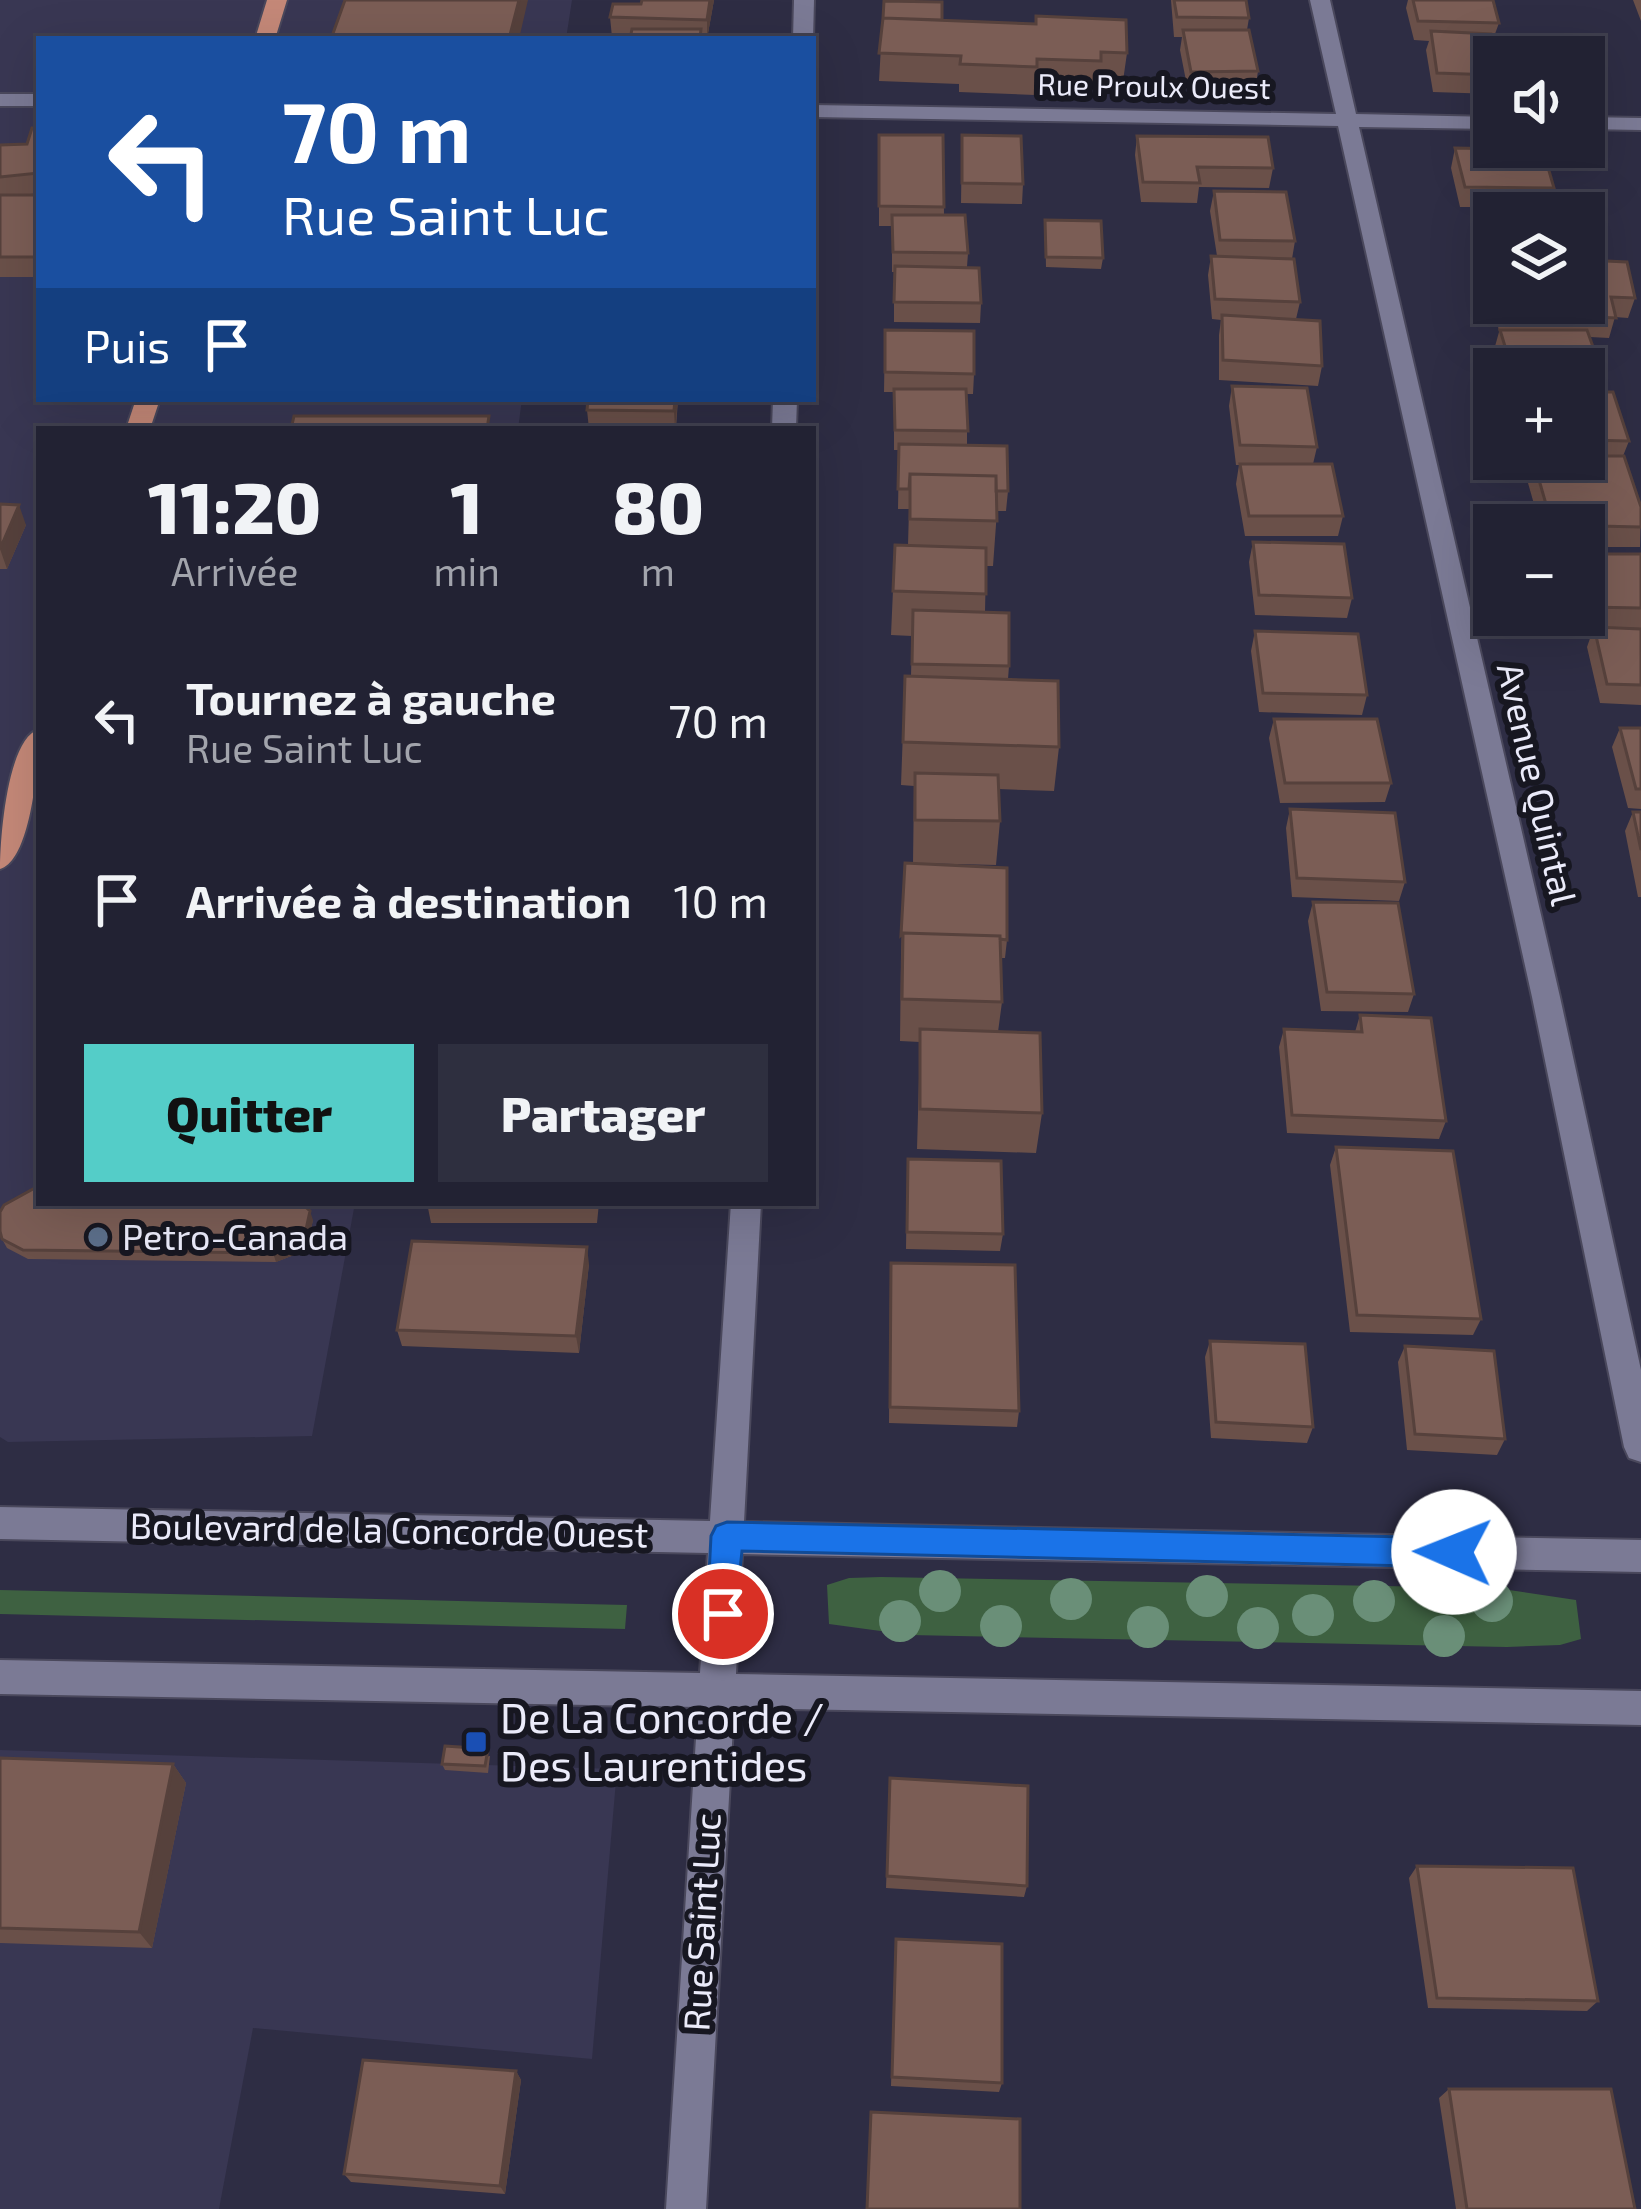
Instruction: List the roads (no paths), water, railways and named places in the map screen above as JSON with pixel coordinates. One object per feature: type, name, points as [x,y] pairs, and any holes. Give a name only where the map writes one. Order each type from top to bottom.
[{"type":"main road","points":[[266,36],[277,0]]},
{"type":"main road","points":[[0,860],[36,747]]},
{"type":"street","points":[[803,36],[804,0]]},
{"type":"street","name":"Avenue Quintal","points":[[1320,0],[1540,974],[1641,1447]]},
{"type":"street","points":[[0,100],[36,100]]},
{"type":"street","name":"Rue Proulx Ouest","points":[[816,111],[1473,122]]},
{"type":"street","points":[[1605,124],[1641,124]]},
{"type":"street","name":"Rue Saint Luc","points":[[686,2209],[746,1206]]},
{"type":"street","name":"Boulevard de la Concorde Ouest","points":[[0,1523],[1641,1556]]},
{"type":"street","points":[[0,1677],[1641,1708]]},
{"type":"place","name":"Petro-Canada","points":[[98,1237]]},
{"type":"place","name":"De La Concorde / Des Laurentides","points":[[476,1742]]}]
